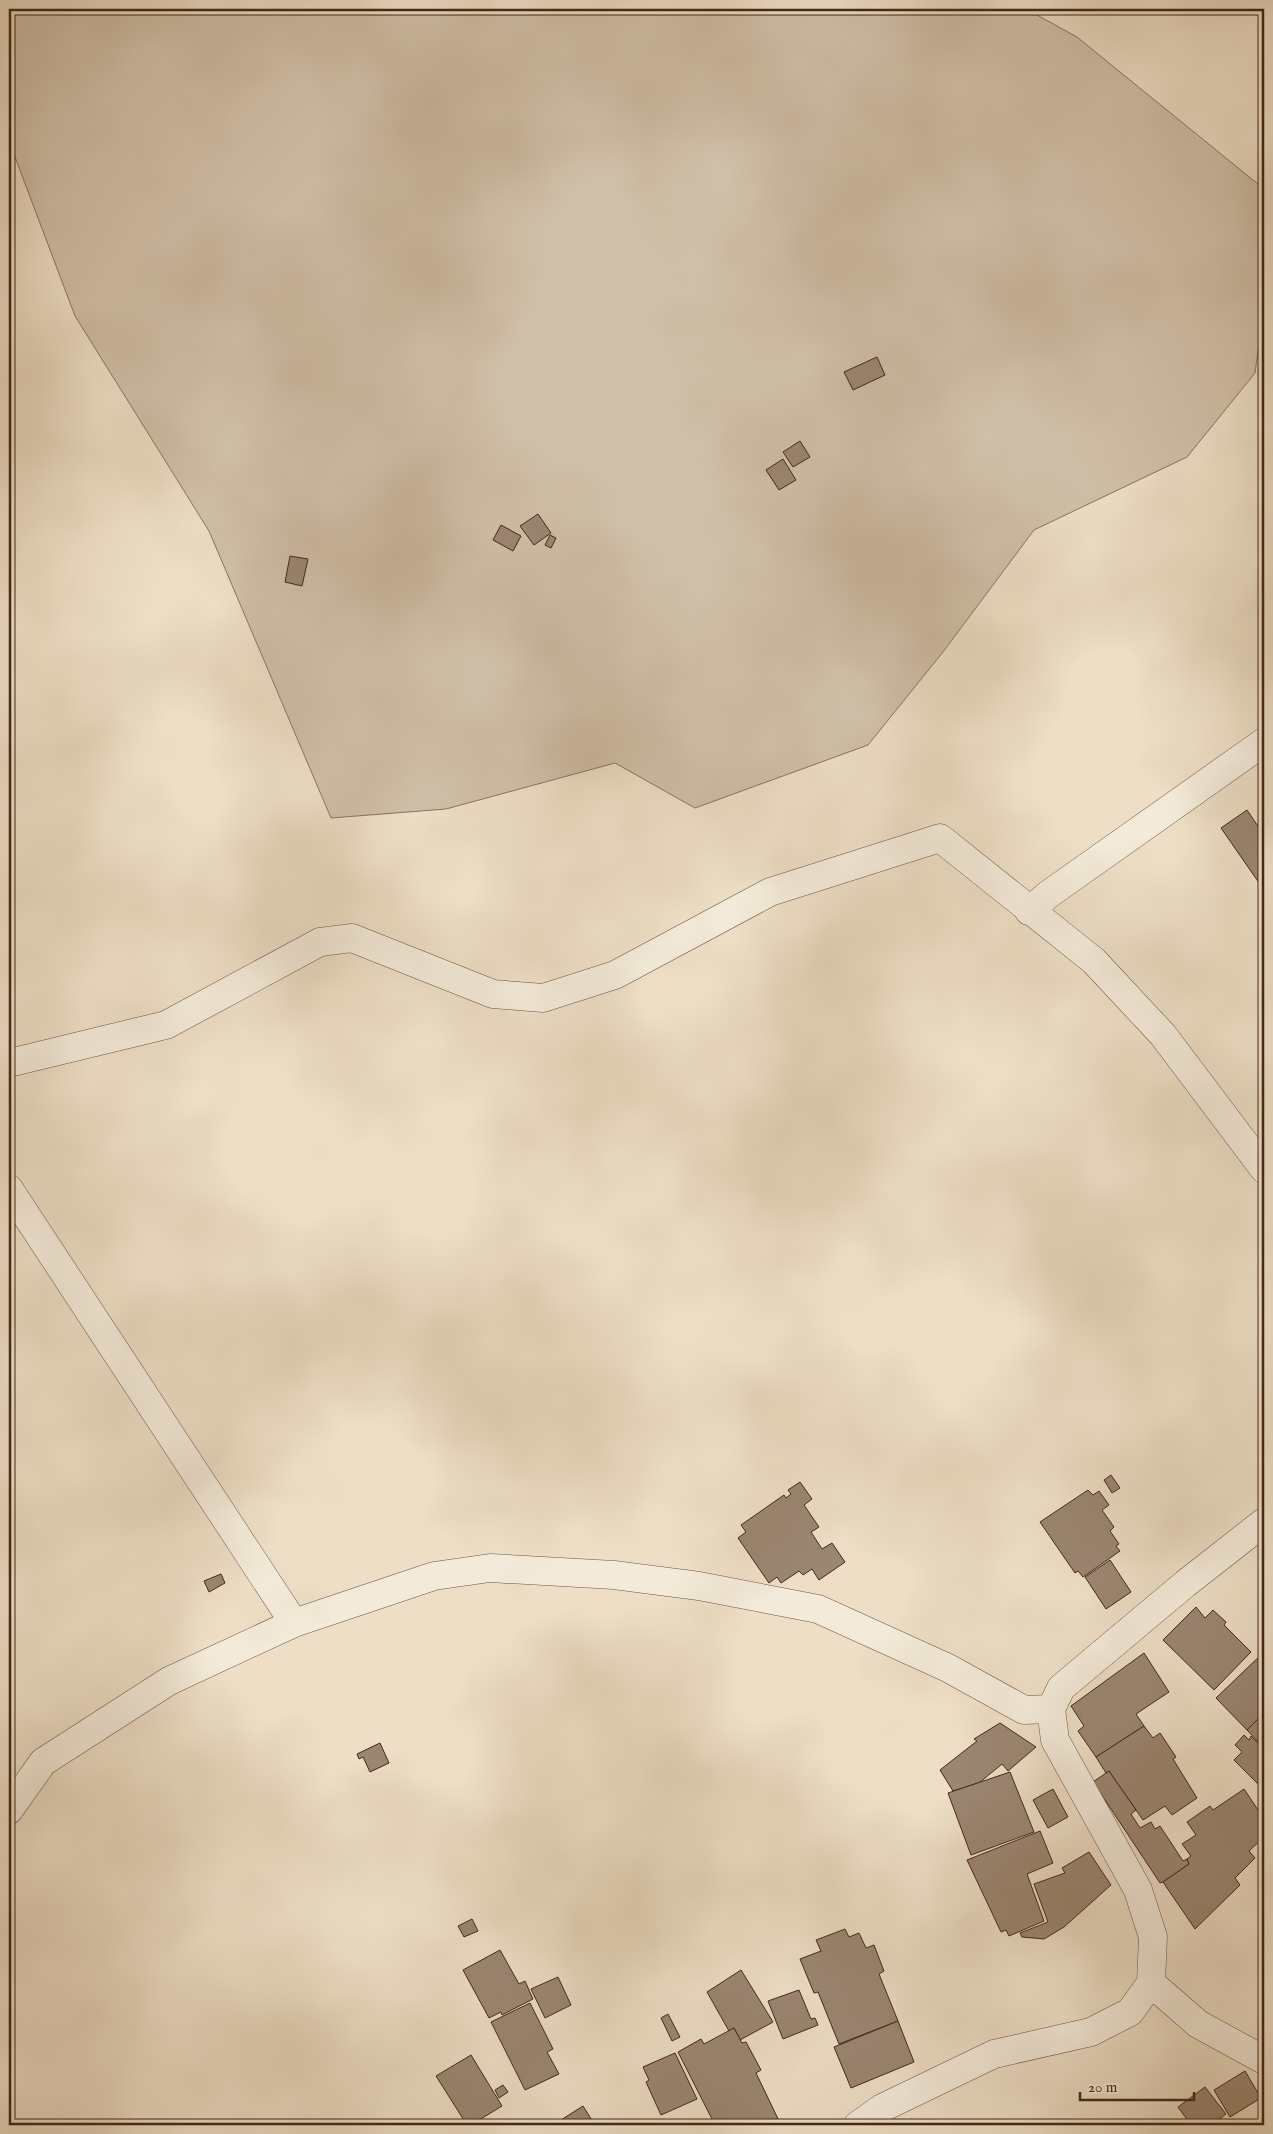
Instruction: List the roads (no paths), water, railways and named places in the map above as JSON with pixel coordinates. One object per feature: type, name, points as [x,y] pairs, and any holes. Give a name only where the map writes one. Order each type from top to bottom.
[{"type":"street","points":[[1029,911],[1049,894],[1264,742]]},
{"type":"street","points":[[9,1063],[166,1025],[320,942],[352,938],[493,994],[543,998],[615,976],[770,892],[940,838],[1094,961],[1163,1035],[1264,1170]]},
{"type":"street","points":[[9,1189],[294,1623]]},
{"type":"street","points":[[858,2125],[882,2108],[994,2054],[1091,2032],[1130,2012],[1151,1983],[1153,1937],[1138,1890],[1055,1740],[1051,1709],[1061,1688],[1185,1584],[1264,1522]]},
{"type":"street","points":[[9,1810],[44,1762],[170,1681],[294,1623],[434,1576],[490,1568],[614,1575],[699,1586],[818,1609],[948,1668],[1024,1710],[1051,1709]]},
{"type":"street","points":[[1151,1983],[1198,2024],[1264,2060]]}]
